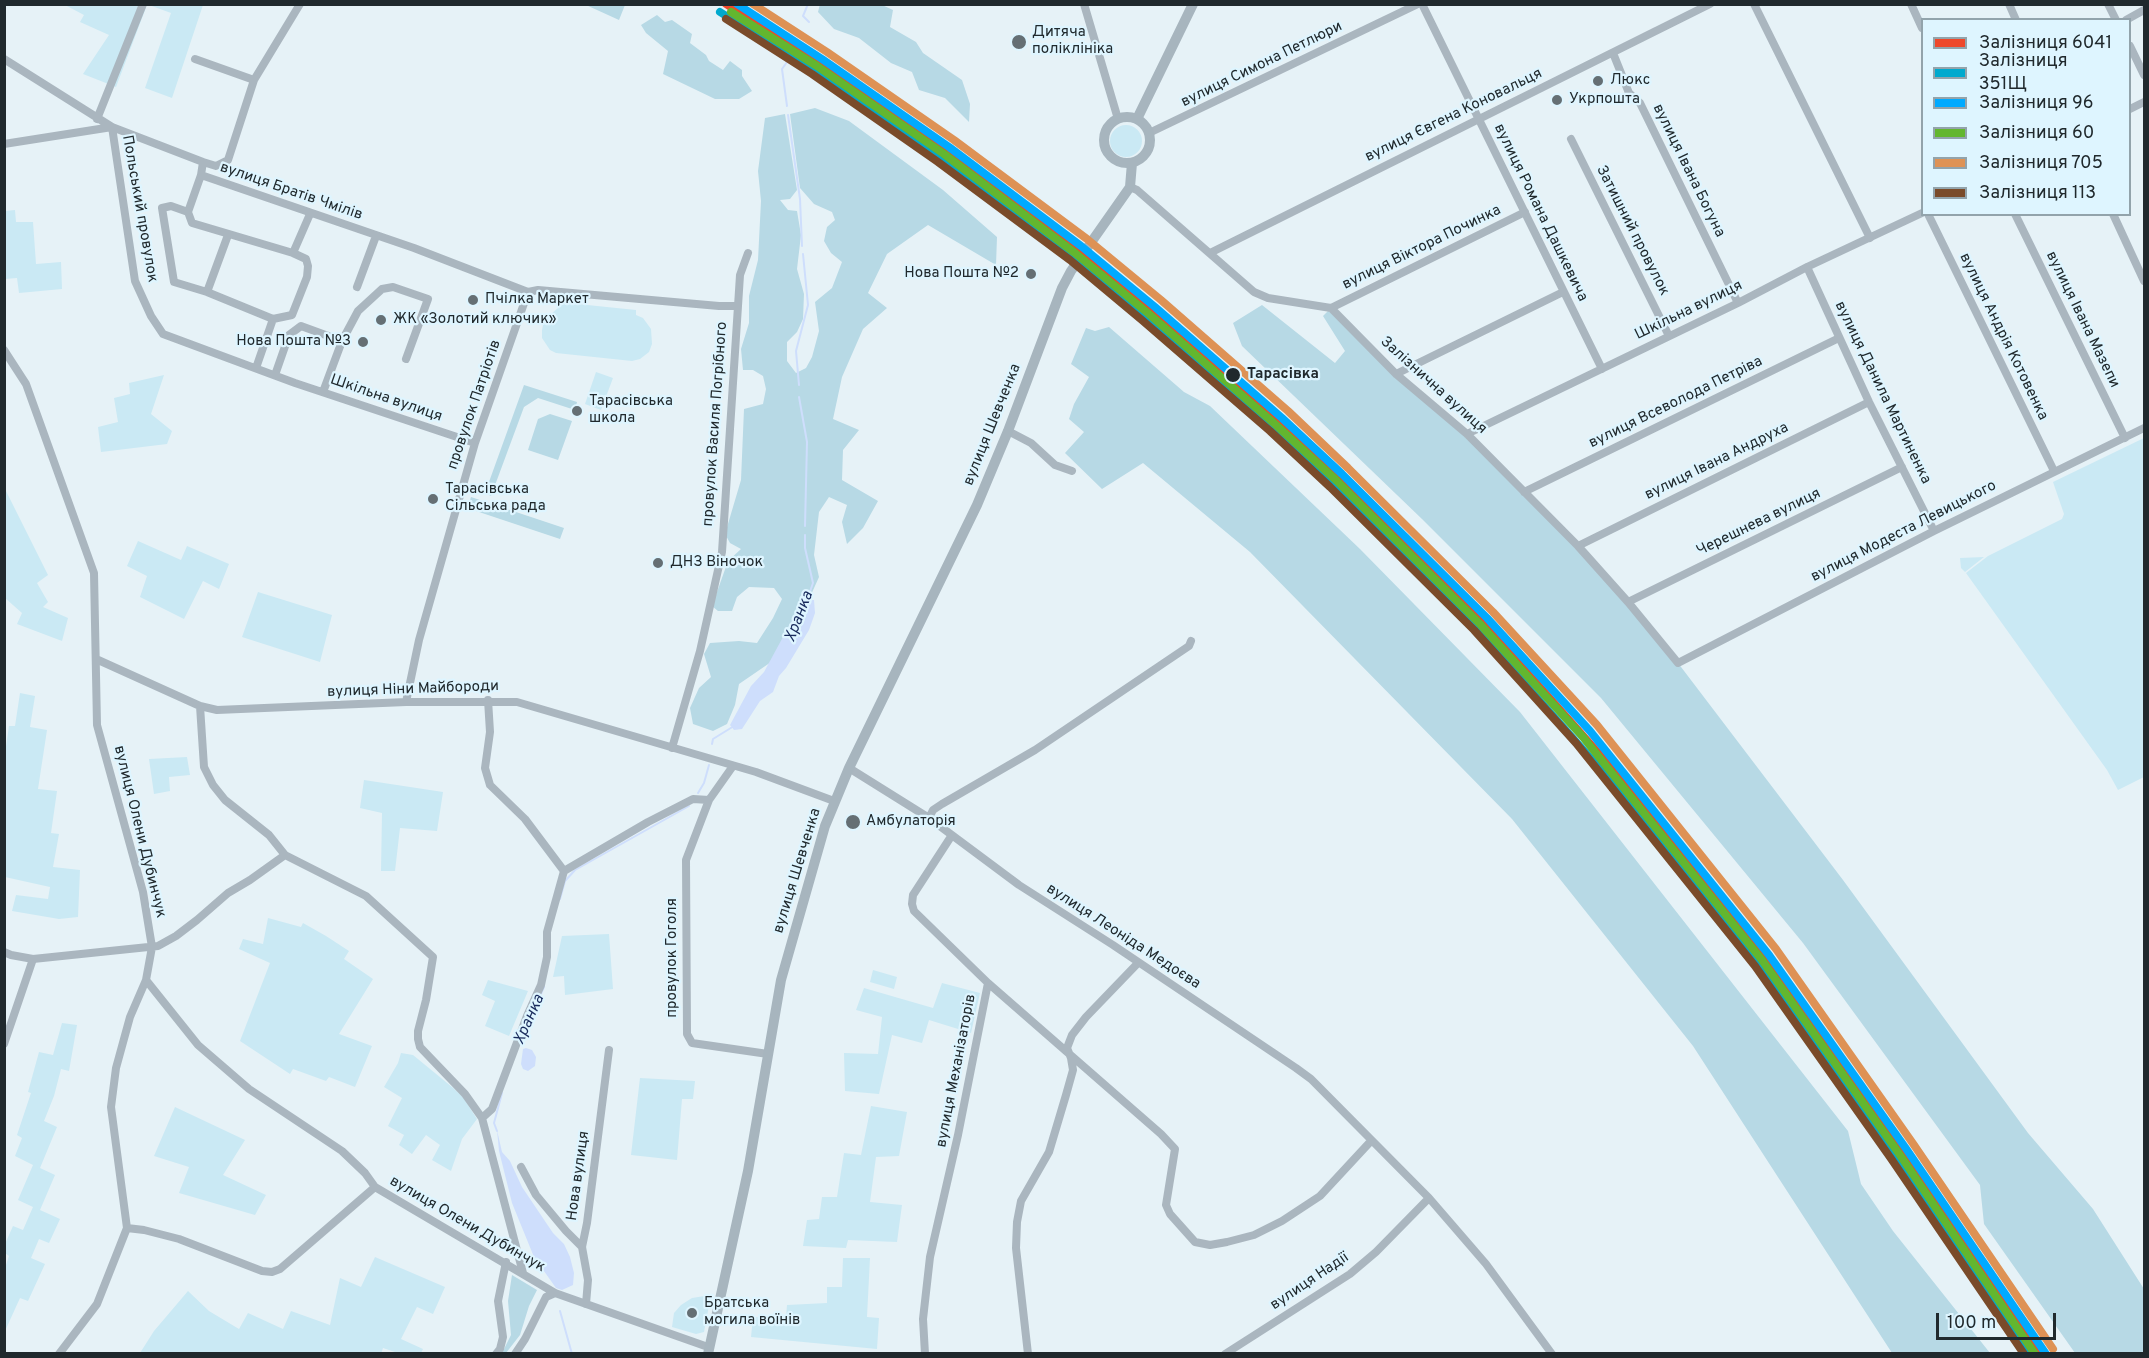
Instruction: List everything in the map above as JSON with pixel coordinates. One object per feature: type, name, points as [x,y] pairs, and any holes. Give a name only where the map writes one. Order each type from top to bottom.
[{"type":"main road","points":[[1137,119],[1192,4]]},
{"type":"main road","points":[[1124,117],[1137,119],[1144,123],[1149,133],[1149,148],[1145,155],[1132,163],[1113,158],[1105,147],[1105,133],[1108,127],[1124,117]]},
{"type":"main road","points":[[1130,187],[1132,163]]},
{"type":"main road","name":"вулиця Шевченка","points":[[708,1350],[748,1171],[787,960],[816,852],[834,801],[977,505],[1071,271],[1130,187]]},
{"type":"street","points":[[98,119],[143,4]]},
{"type":"street","points":[[203,162],[216,166],[228,160],[254,80],[300,4]]},
{"type":"street","points":[[1084,4],[1118,119]]},
{"type":"street","name":"вулиця Романа Дашкевича","points":[[1420,4],[1602,369]]},
{"type":"street","name":"вулиця Симона Петлюри","points":[[1149,133],[1420,4]]},
{"type":"street","name":"вулиця Євгена Коновальця","points":[[1210,253],[1710,4]]},
{"type":"street","points":[[1754,4],[1870,238]]},
{"type":"street","points":[[1911,4],[1921,24]]},
{"type":"street","points":[[2008,4],[2015,18]]},
{"type":"street","points":[[2108,4],[2115,18]]},
{"type":"street","points":[[2130,18],[2145,10]]},
{"type":"street","points":[[2131,48],[2145,75]]},
{"type":"street","name":"вулиця Івана Богуна","points":[[1613,53],[1629,93],[1640,103],[1738,303]]},
{"type":"street","name":"вулиця Братів Чмілів","points":[[4,59],[112,127],[203,162],[201,175],[414,248],[528,292]]},
{"type":"street","points":[[195,59],[254,80]]},
{"type":"street","points":[[2131,109],[2145,102]]},
{"type":"street","points":[[4,144],[112,127]]},
{"type":"street","name":"Польський провулок","points":[[112,127],[135,281],[151,316],[163,334],[290,380]]},
{"type":"street","name":"Затишний провулок","points":[[1571,139],[1669,336]]},
{"type":"street","points":[[188,212],[171,206],[162,208],[174,282],[207,292],[273,320],[292,315],[307,277],[306,259],[192,222],[188,212],[201,175]]},
{"type":"street","points":[[1130,187],[1137,189],[1254,292],[1268,298],[1331,308]]},
{"type":"street","name":"вулиця Віктора Починка","points":[[1331,308],[1525,212]]},
{"type":"street","points":[[293,253],[310,214]]},
{"type":"street","name":"Шкільна вулиця","points":[[1467,434],[1738,303],[1807,267],[1921,214]]},
{"type":"street","name":"вулиця Андрія Котовенка","points":[[1929,216],[2054,471]]},
{"type":"street","name":"вулиця Івана Мазепи","points":[[2016,216],[2125,438]]},
{"type":"street","points":[[2114,216],[2145,281]]},
{"type":"street","points":[[207,292],[228,235]]},
{"type":"street","points":[[357,287],[376,236]]},
{"type":"street","points":[[738,306],[740,274],[748,253]]},
{"type":"street","name":"вулиця Данила Мартиненка","points":[[1807,267],[1869,402],[1934,531]]},
{"type":"street","points":[[322,392],[342,341],[358,311],[382,289],[393,287],[428,299],[406,359]]},
{"type":"street","name":"провулок Василя Погрібного","points":[[528,292],[538,290],[738,306],[722,552],[700,651],[672,748]]},
{"type":"street","name":"провулок Патріотів","points":[[406,702],[422,631],[474,443],[528,292]]},
{"type":"street","points":[[1396,374],[1563,292]]},
{"type":"street","name":"Залізнична вулиця","points":[[1331,308],[1396,374],[1467,434],[1578,546],[1678,663]]},
{"type":"street","points":[[256,368],[273,320]]},
{"type":"street","points":[[275,375],[290,335],[301,326],[342,341]]},
{"type":"street","name":"вулиця Всеволода Петріва","points":[[1524,492],[1839,338]]},
{"type":"street","name":"вулиця Олени Дубинчук","points":[[4,350],[26,384],[94,573],[97,724],[143,892],[152,947],[146,980],[198,1045],[249,1089],[342,1151],[375,1187],[506,1262],[555,1293],[708,1350]]},
{"type":"street","name":"Шкільна вулиця","points":[[290,380],[474,443]]},
{"type":"street","name":"вулиця Івана Андруха","points":[[1578,546],[1869,402]]},
{"type":"street","name":"вулиця Модеста Левицького","points":[[1678,663],[1934,531],[2145,428]]},
{"type":"street","points":[[1008,431],[1031,443],[1055,465],[1072,471]]},
{"type":"street","name":"Черешнева вулиця","points":[[1628,602],[1902,467]]},
{"type":"street","points":[[929,818],[933,810],[1035,750],[1189,646],[1191,641]]},
{"type":"street","name":"вулиця Ніни Майбороди","points":[[96,659],[200,706],[217,710],[406,702],[488,700],[518,702],[765,776],[834,801]]},
{"type":"street","points":[[488,700],[489,732],[485,768],[490,785],[525,819],[564,871]]},
{"type":"street","points":[[200,706],[204,767],[213,786],[225,800],[269,835],[285,855],[366,896],[433,957],[418,1031],[420,1047],[465,1094],[482,1118],[523,1273]]},
{"type":"street","points":[[482,1118],[492,1109],[541,985],[548,957],[547,932],[564,871],[693,799],[709,800],[733,766]]},
{"type":"street","name":"вулиця Леоніда Медоєва","points":[[849,768],[929,818],[1019,885],[1311,1079],[1429,1198],[1486,1264],[1552,1353]]},
{"type":"street","name":"провулок Гоголя","points":[[709,800],[686,860],[687,1034],[692,1043],[768,1054]]},
{"type":"street","name":"вулиця Механізаторів","points":[[925,1353],[922,1319],[930,1257],[956,1145],[988,983],[914,911],[912,904],[913,895],[952,835]]},
{"type":"street","points":[[4,952],[33,958],[152,947],[176,936],[228,893],[285,855]]},
{"type":"street","points":[[4,1044],[33,958]]},
{"type":"street","points":[[1028,1353],[1016,1248],[1017,1222],[1022,1201],[1048,1152],[1073,1071],[1067,1048],[1072,1035],[1086,1017],[1138,963]]},
{"type":"street","points":[[59,1353],[78,1331],[96,1304],[127,1228],[111,1107],[116,1068],[124,1037],[146,980]]},
{"type":"street","points":[[988,983],[1071,1058],[1161,1134],[1175,1149],[1166,1205],[1170,1214],[1195,1242],[1210,1245],[1227,1242],[1254,1235],[1282,1221],[1320,1196],[1371,1141]]},
{"type":"street","name":"Нова вулиця","points":[[586,1304],[588,1280],[582,1247],[609,1050]]},
{"type":"street","points":[[521,1167],[536,1195],[582,1247]]},
{"type":"street","points":[[127,1228],[179,1239],[262,1271],[272,1272],[280,1269],[375,1187]]},
{"type":"street","name":"вулиця Надії","points":[[1225,1353],[1350,1274],[1376,1252],[1429,1198]]},
{"type":"street","points":[[496,1353],[500,1348],[502,1337],[498,1301],[506,1262]]},
{"type":"street","points":[[515,1353],[525,1339],[546,1297],[555,1293]]},
{"type":"shaded area","points":[[820,4],[882,5],[893,10],[890,27],[916,42],[923,53],[962,80],[970,104],[969,122],[945,98],[919,90],[912,72],[891,63],[859,38],[834,29],[818,12]]},
{"type":"shaded area","points":[[65,5],[147,5],[116,87],[83,74],[109,35],[80,22],[84,15]]},
{"type":"shaded area","points":[[149,5],[203,5],[172,98],[145,88],[171,13]]},
{"type":"shaded area","points":[[586,5],[625,5],[619,20]]},
{"type":"shaded area","points":[[657,15],[665,22],[672,20],[692,34],[690,43],[706,55],[709,61],[723,70],[730,61],[742,70],[742,76],[752,91],[739,99],[715,99],[663,74],[668,51],[646,33],[641,25]]},
{"type":"shaded area","points":[[815,108],[849,121],[943,190],[997,237],[996,265],[928,225],[887,254],[868,293],[887,308],[863,329],[842,377],[833,419],[859,430],[843,450],[842,480],[878,501],[863,528],[847,544],[842,522],[847,505],[829,497],[819,512],[814,555],[819,577],[810,597],[774,660],[739,684],[735,705],[727,724],[713,731],[693,724],[690,708],[699,688],[711,677],[704,654],[710,643],[739,641],[757,643],[782,599],[774,588],[749,587],[737,597],[732,611],[718,611],[712,606],[728,561],[741,549],[730,543],[725,534],[741,480],[744,409],[763,404],[766,389],[763,376],[753,370],[743,370],[741,349],[749,323],[749,296],[758,260],[761,201],[758,171],[765,118],[785,114],[797,190],[790,199],[780,200],[788,210],[797,211],[801,235],[797,269],[804,294],[803,319],[797,332],[787,342],[787,361],[796,373],[806,368],[812,357],[819,331],[815,302],[832,288],[842,262],[831,253],[824,241],[827,227],[835,220],[832,212],[814,204],[800,188],[790,114]]},
{"type":"shaded area","points":[[1126,125],[1137,130],[1142,141],[1137,152],[1126,157],[1115,152],[1110,141],[1115,130]]},
{"type":"shaded area","points":[[15,210],[16,222],[33,222],[36,264],[61,262],[62,289],[19,293],[17,278],[5,279],[5,211]]},
{"type":"shaded area","points":[[558,302],[636,310],[636,315],[643,318],[651,329],[652,344],[649,352],[640,359],[632,361],[556,353],[550,350],[542,338],[542,330],[544,320],[558,308]]},
{"type":"shaded area","points":[[1262,305],[1335,363],[1345,351],[1323,316],[1331,308],[1560,528],[1678,663],[1843,880],[2028,1133],[2093,1209],[2144,1289],[2144,1353],[2075,1353],[1984,1224],[1980,1185],[1803,943],[1601,698],[1422,519],[1242,346],[1233,323]]},
{"type":"shaded area","points":[[1109,327],[1184,392],[1210,406],[1360,549],[1520,712],[1848,1131],[1861,1184],[1893,1231],[1990,1353],[1892,1353],[1693,1046],[1512,819],[1250,552],[1143,463],[1102,489],[1065,453],[1084,432],[1069,419],[1074,404],[1089,377],[1071,364],[1086,328],[1095,331]]},
{"type":"shaded area","points":[[596,372],[613,378],[601,410],[585,404]]},
{"type":"shaded area","points":[[164,375],[151,414],[172,431],[167,444],[101,452],[98,427],[118,422],[114,398],[130,394],[129,383]]},
{"type":"shaded area","points":[[524,385],[577,402],[575,410],[538,398],[524,407],[491,496],[485,493]]},
{"type":"shaded area","points":[[550,414],[572,421],[558,460],[528,450],[538,419]]},
{"type":"shaded area","points":[[2144,438],[2144,777],[2118,790],[2107,770],[1966,573],[1988,556],[2062,519],[2064,514],[2053,482]]},
{"type":"shaded area","points":[[4,487],[48,575],[37,583],[48,602],[43,607],[68,618],[62,641],[17,624],[22,613],[5,598]]},
{"type":"shaded area","points":[[471,497],[564,528],[560,539],[467,508]]},
{"type":"shaded area","points":[[138,541],[181,560],[187,546],[229,564],[219,589],[203,581],[184,619],[140,597],[147,576],[127,566]]},
{"type":"shaded area","points":[[1984,557],[1965,572],[1961,568],[1960,558]]},
{"type":"shaded area","points":[[258,592],[332,615],[320,662],[242,637]]},
{"type":"shaded area","points":[[20,693],[35,696],[30,727],[47,730],[38,789],[57,791],[51,833],[59,834],[53,867],[80,870],[78,917],[59,919],[12,911],[16,895],[48,899],[50,887],[5,877],[5,753],[9,726],[15,726]]},
{"type":"shaded area","points":[[187,757],[190,775],[169,777],[170,791],[154,794],[149,759]]},
{"type":"shaded area","points":[[364,780],[443,792],[437,831],[400,828],[395,871],[381,871],[382,813],[360,808]]},
{"type":"shaded area","points":[[268,918],[301,927],[303,923],[326,936],[349,951],[344,959],[373,979],[339,1034],[372,1046],[355,1087],[329,1077],[326,1081],[293,1069],[290,1074],[240,1041],[270,963],[239,949],[243,939],[263,944]]},
{"type":"shaded area","points":[[609,934],[613,989],[565,995],[564,976],[553,977],[562,936]]},
{"type":"shaded area","points":[[873,970],[897,977],[894,989],[870,982]]},
{"type":"shaded area","points":[[488,980],[528,991],[509,1036],[485,1026],[495,1001],[482,995]]},
{"type":"shaded area","points":[[942,983],[980,993],[971,1033],[929,1020],[922,1043],[892,1035],[879,1094],[845,1091],[844,1053],[878,1054],[882,1017],[856,1010],[864,988],[933,1008]]},
{"type":"shaded area","points":[[62,1023],[77,1025],[69,1071],[61,1069],[44,1121],[57,1127],[40,1168],[55,1175],[40,1210],[60,1219],[49,1243],[39,1239],[31,1258],[45,1264],[28,1301],[20,1298],[5,1331],[5,1268],[9,1256],[5,1253],[5,1244],[13,1226],[23,1230],[33,1207],[18,1200],[33,1165],[15,1156],[22,1138],[17,1135],[31,1093],[28,1092],[39,1052],[53,1055]]},
{"type":"shaded area","points":[[401,1053],[413,1055],[452,1087],[463,1097],[477,1119],[462,1139],[451,1171],[432,1160],[440,1145],[426,1135],[412,1154],[399,1145],[404,1135],[388,1126],[402,1098],[384,1087]]},
{"type":"shaded area","points":[[640,1078],[695,1081],[693,1099],[682,1099],[677,1160],[631,1155]]},
{"type":"shaded area","points":[[871,1106],[907,1112],[899,1156],[876,1157],[870,1202],[902,1205],[897,1242],[848,1240],[846,1248],[803,1246],[807,1220],[819,1219],[822,1197],[837,1197],[844,1153],[861,1155]]},
{"type":"shaded area","points":[[175,1107],[245,1140],[223,1175],[266,1195],[255,1215],[179,1193],[189,1167],[154,1156]]},
{"type":"shaded area","points":[[375,1257],[445,1287],[433,1314],[417,1307],[401,1339],[423,1349],[421,1353],[398,1353],[383,1348],[381,1354],[140,1353],[154,1331],[188,1291],[209,1311],[239,1329],[248,1313],[283,1329],[291,1311],[330,1325],[340,1278],[361,1287]]},
{"type":"shaded area","points":[[843,1258],[870,1258],[867,1317],[879,1318],[877,1349],[751,1337],[753,1317],[786,1318],[787,1305],[827,1303],[827,1287],[842,1287]]},
{"type":"shaded area","points":[[512,1275],[537,1290],[529,1306],[520,1335],[506,1353],[502,1353],[511,1335],[508,1301]]},
{"type":"shaded area","points":[[711,1295],[704,1332],[696,1334],[672,1327],[674,1313],[681,1305],[692,1298]]},
{"type":"water","points":[[803,600],[814,600],[815,613],[809,630],[779,676],[773,692],[760,701],[742,729],[734,730],[730,725],[751,686],[764,672]]},
{"type":"water","points":[[523,1049],[532,1050],[536,1057],[535,1066],[528,1071],[523,1069],[521,1064]]},
{"type":"water","points":[[497,1130],[502,1152],[510,1161],[522,1187],[553,1233],[564,1244],[570,1257],[574,1273],[573,1285],[562,1290],[556,1288],[534,1257],[512,1203],[499,1151]]},
{"type":"waterway","name":"Хранка","points":[[808,4],[803,16],[809,22]]},
{"type":"waterway","name":"Хранка","points":[[787,62],[782,69],[787,106]]},
{"type":"waterway","name":"Хранка","points":[[788,115],[800,199],[802,246]]},
{"type":"waterway","name":"Хранка","points":[[799,385],[796,351],[808,305],[803,254]]},
{"type":"waterway","name":"Хранка","points":[[799,397],[807,442],[805,526]]},
{"type":"waterway","name":"Хранка","points":[[805,535],[805,548],[813,583],[806,603]]},
{"type":"waterway","name":"Хранка","points":[[712,744],[713,739],[734,726]]},
{"type":"waterway","name":"Хранка","points":[[698,793],[704,783],[709,765]]},
{"type":"waterway","name":"Хранка","points":[[560,899],[565,881],[575,870],[689,806]]},
{"type":"waterway","name":"Хранка","points":[[528,1023],[544,987]]},
{"type":"waterway","name":"Хранка","points":[[497,1131],[494,1123],[502,1093]]},
{"type":"waterway","name":"Хранка","points":[[560,1311],[572,1354]]},
{"type":"rail line","name":"6041","points":[[726,4],[816,62],[945,151],[1078,250],[1231,378],[1338,477],[1482,622],[1645,806],[1763,959],[1902,1153],[2039,1354]]},
{"type":"rail line","name":"96","points":[[737,4],[822,59],[949,147],[1081,246],[1282,418],[1342,474],[1487,618],[1590,731],[1769,955],[1907,1150],[2046,1354]]},
{"type":"rail line","name":"705","points":[[753,4],[954,140],[1087,239],[1288,411],[1493,612],[1597,725],[1776,949],[1914,1145],[2053,1349]]},
{"type":"rail line","name":"351Щ","points":[[720,12],[811,70],[940,158],[1072,257],[1225,385],[1332,483],[1475,628],[1638,812],[1756,964],[1895,1158],[2028,1354]]},
{"type":"rail line","name":"60","points":[[731,12],[817,66],[944,154],[1075,253],[1276,425],[1336,480],[1480,624],[1583,737],[1762,960],[1900,1155],[2035,1354]]},
{"type":"rail line","name":"113","points":[[726,19],[812,74],[938,162],[1070,260],[1270,431],[1330,487],[1474,630],[1576,743],[1755,966],[1892,1160],[2024,1354]]},
{"type":"place","name":"Дитяча поліклініка","points":[[1019,42]]},
{"type":"place","name":"Люкс","points":[[1598,81]]},
{"type":"place","name":"Укрпошта","points":[[1557,100]]},
{"type":"place","name":"Нова Пошта №2","points":[[1031,274]]},
{"type":"place","name":"Пчілка Маркет","points":[[473,300]]},
{"type":"place","name":"ЖК «Золотий ключик»","points":[[381,320]]},
{"type":"place","name":"Нова Пошта №3","points":[[363,342]]},
{"type":"place","name":"Тарасівка","points":[[1233,375]]},
{"type":"place","name":"Тарасівська школа","points":[[577,411]]},
{"type":"place","name":"Тарасівська Сільська рада","points":[[433,499]]},
{"type":"place","name":"ДНЗ Віночок","points":[[658,563]]},
{"type":"place","name":"Амбулаторія","points":[[853,822]]},
{"type":"place","name":"Братська могила воїнів","points":[[692,1313]]}]
